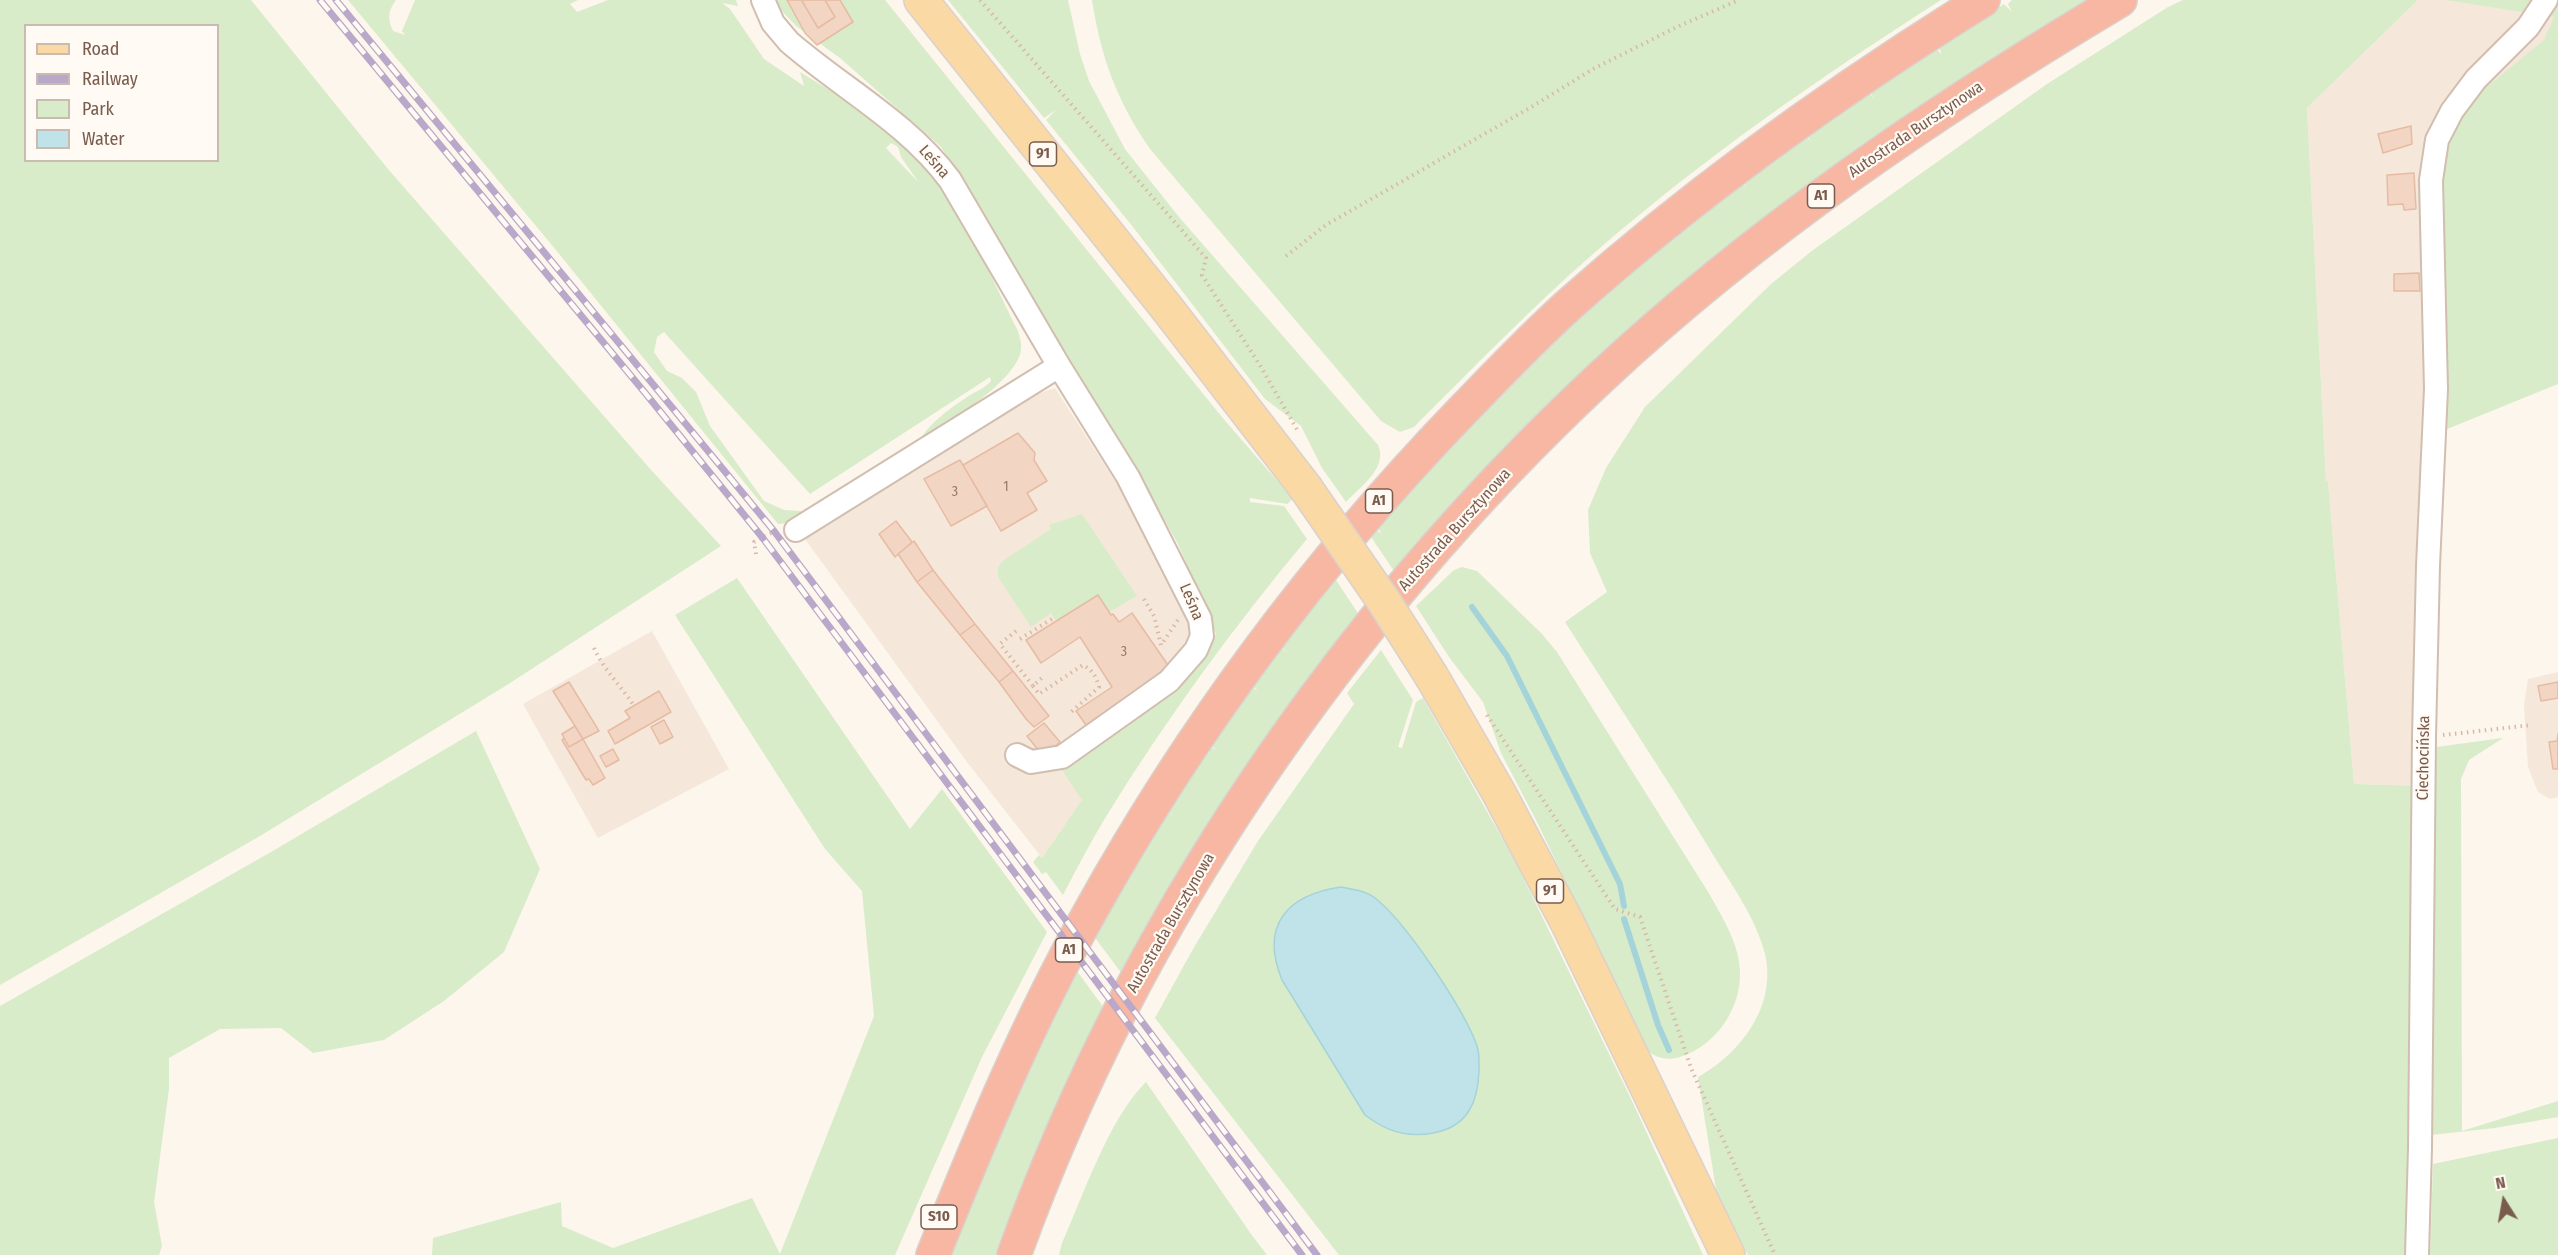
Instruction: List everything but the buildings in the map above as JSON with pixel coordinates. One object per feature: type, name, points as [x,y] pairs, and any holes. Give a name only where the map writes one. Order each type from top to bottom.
[{"type":"highway","name":"A1","points":[[933,1255],[1005,1082],[1051,984],[1119,860],[1170,778],[1240,676],[1318,573],[1379,500],[1482,390],[1570,304],[1663,225],[1766,144],[1851,84],[1983,0]]},
{"type":"highway","name":"Autostrada Bursztynowa","points":[[1014,1255],[1040,1185],[1130,994],[1145,964],[1219,839],[1263,770],[1351,652],[1452,530],[1600,377],[1722,272],[1823,194],[1917,128],[2120,0]]},
{"type":"highway","name":"S10","points":[[915,1255],[964,1179]]},
{"type":"main road","name":"91","points":[[921,0],[1166,307],[1305,487],[1384,603],[1431,677],[1499,793],[1567,922],[1728,1255]]},
{"type":"street","name":"Leśna","points":[[762,0],[773,23],[789,42],[914,139],[941,167],[980,228],[1059,366],[1128,477],[1200,619],[1202,636],[1187,662],[1169,681],[1062,757],[1031,762],[1017,755]]},
{"type":"street","name":"Ciechocińska","points":[[2417,1255],[2424,737],[2428,566],[2436,389],[2431,180],[2436,140],[2451,111],[2476,79],[2528,27],[2546,0]]},
{"type":"street","points":[[796,530],[1059,366]]},
{"type":"path","points":[[980,0],[1206,258],[1202,275],[1261,367],[1299,434]]},
{"type":"path","points":[[1286,256],[1326,225],[1593,69],[1679,26],[1739,0]]},
{"type":"path","points":[[756,554],[754,542],[783,526],[796,530]]},
{"type":"path","points":[[1144,599],[1154,616],[1161,645],[1173,624],[1194,607]]},
{"type":"path","points":[[1020,639],[1052,619]]},
{"type":"path","points":[[1016,631],[1000,644],[1038,694],[1083,665],[1090,669],[1097,678],[1099,687],[1089,699],[1070,713]]},
{"type":"path","points":[[594,648],[604,668],[625,691],[634,706]]},
{"type":"path","points":[[1033,686],[1044,676]]},
{"type":"path","points":[[1482,707],[1615,909],[1640,917],[1691,1068],[1774,1255]]},
{"type":"path","points":[[2424,737],[2532,725]]},
{"type":"shaded area","points":[[2418,0],[2444,0],[2558,17],[2558,19],[2544,40],[2503,79],[2440,179],[2428,786],[2354,784],[2328,482],[2326,482],[2307,108]]},
{"type":"shaded area","points":[[1055,388],[1161,552],[1197,636],[1042,858],[967,762],[805,539],[1034,395]]},
{"type":"shaded area","points":[[652,631],[729,769],[598,838],[523,704]]},
{"type":"shaded area","points":[[2558,672],[2558,797],[2550,799],[2538,792],[2528,767],[2524,705],[2528,679]]},
{"type":"green space","points":[[0,0],[251,0],[388,169],[652,471],[721,546],[507,685],[260,836],[0,985]]},
{"type":"green space","points":[[348,0],[396,0],[390,11],[390,22],[393,31],[405,35],[402,31],[415,0],[578,0],[570,4],[577,12],[608,0],[736,0],[738,6],[722,3],[730,9],[764,59],[804,86],[800,72],[862,111],[891,132],[933,176],[948,196],[974,240],[1018,331],[1021,349],[1017,361],[1008,374],[994,388],[918,443],[927,429],[940,417],[986,386],[991,381],[990,377],[810,494],[664,332],[657,337],[654,352],[667,371],[682,378],[696,392],[710,426],[764,501],[784,510],[801,511],[806,518],[778,524],[551,244]],"holes":[[[891,143],[898,147],[901,157],[919,183],[886,148]]]},
{"type":"green space","points":[[777,0],[885,0],[1221,416],[1293,499],[1287,504],[1250,498],[1250,502],[1284,506],[1307,539],[1253,605],[1177,708],[1107,815],[1063,895],[1046,872],[1042,874],[1033,862],[1039,855],[1042,858],[1082,800],[1052,755],[1187,674],[1216,634],[1178,544],[1128,456],[941,147],[840,58],[796,26],[779,8]]},
{"type":"green space","points":[[948,0],[1068,0],[1080,54],[1089,81],[1125,149],[1179,217],[1378,445],[1380,453],[1376,469],[1346,502],[1322,468],[1301,426],[1265,399],[1133,227],[1046,120],[1056,110],[1044,118]]},
{"type":"green space","points":[[1092,0],[1941,0],[1806,89],[1676,185],[1570,275],[1414,427],[1400,432],[1381,421],[1150,149],[1128,114],[1112,78],[1100,41]]},
{"type":"green space","points":[[2012,0],[2093,0],[1923,107],[1396,574],[1369,534],[1375,529],[1382,534],[1376,526],[1528,364],[1706,208],[1742,182],[1747,189],[1743,182],[1806,136],[1811,142],[1807,135],[1869,92],[1874,99],[1870,91],[1936,48],[1942,55],[1938,45],[2004,4],[2012,12],[2008,4]]},
{"type":"green space","points":[[2183,0],[2418,0],[2307,108],[2326,481],[2328,481],[2354,784],[2428,786],[2412,1255],[1748,1255],[1718,1202],[1698,1077],[1728,1055],[1752,1026],[1766,992],[1765,954],[1756,927],[1735,889],[1565,622],[1607,592],[1590,553],[1588,510],[1606,468],[1645,407],[1771,284],[1813,250],[2047,84],[2168,7]]},
{"type":"green space","points":[[2444,0],[2558,0],[2558,384],[2430,436],[2439,165],[2456,112],[2544,40],[2554,17]]},
{"type":"green space","points":[[1082,514],[1137,596],[1109,612],[1098,595],[1057,622],[1051,613],[1031,627],[998,577],[998,567],[1004,560],[1051,529],[1049,525]]},
{"type":"green space","points":[[1462,567],[1477,571],[1542,634],[1557,652],[1710,895],[1730,932],[1737,951],[1740,972],[1736,1000],[1724,1025],[1693,1052],[1666,1059],[1657,1057],[1646,1049],[1537,822],[1501,753],[1483,702],[1449,657],[1416,606],[1454,570]]},
{"type":"green space","points":[[1334,577],[1361,618],[1125,978],[1093,935],[1167,812],[1175,817],[1167,811],[1210,746],[1217,751],[1211,745],[1251,687],[1259,691],[1252,686],[1281,648],[1288,653],[1281,647]]},
{"type":"green space","points":[[737,578],[910,829],[942,789],[1047,932],[982,1057],[895,1255],[432,1255],[433,1238],[561,1202],[562,1226],[613,1248],[752,1198],[780,1254],[874,1016],[862,891],[825,849],[675,615]]},
{"type":"green space","points":[[1381,650],[1413,700],[1398,747],[1402,748],[1416,702],[1423,698],[1515,861],[1633,1103],[1703,1255],[1339,1255],[1155,1018],[1193,949],[1258,841],[1354,704],[1347,693]]},
{"type":"green space","points":[[476,731],[540,869],[504,952],[444,1001],[384,1040],[313,1053],[281,1028],[220,1029],[169,1058],[169,1089],[154,1202],[162,1246],[159,1255],[0,1255],[0,1006],[271,852]]},
{"type":"green space","points":[[2503,738],[2469,760],[2461,779],[2462,1131],[2558,1101],[2558,1117],[2495,1128],[2431,1135],[2436,747]]},
{"type":"green space","points":[[1074,967],[1107,1012],[1000,1255],[949,1255],[995,1135]]},
{"type":"green space","points":[[1146,1082],[1267,1255],[1059,1255],[1088,1181],[1109,1137],[1132,1098]]},
{"type":"green space","points":[[2558,1138],[2558,1255],[2430,1255],[2433,1164]]},
{"type":"water","points":[[1341,887],[1375,898],[1402,926],[1446,988],[1476,1043],[1479,1053],[1479,1071],[1473,1103],[1462,1119],[1445,1130],[1414,1135],[1405,1134],[1389,1129],[1365,1115],[1282,980],[1274,944],[1276,929],[1283,916],[1305,897]]},
{"type":"waterway","points":[[1472,607],[1507,656],[1620,884],[1624,906]]},
{"type":"waterway","points":[[1624,919],[1658,1025],[1669,1050]]},
{"type":"railway","points":[[320,0],[762,537],[1302,1255]]},
{"type":"railway","points":[[336,0],[774,531],[1317,1255]]}]
